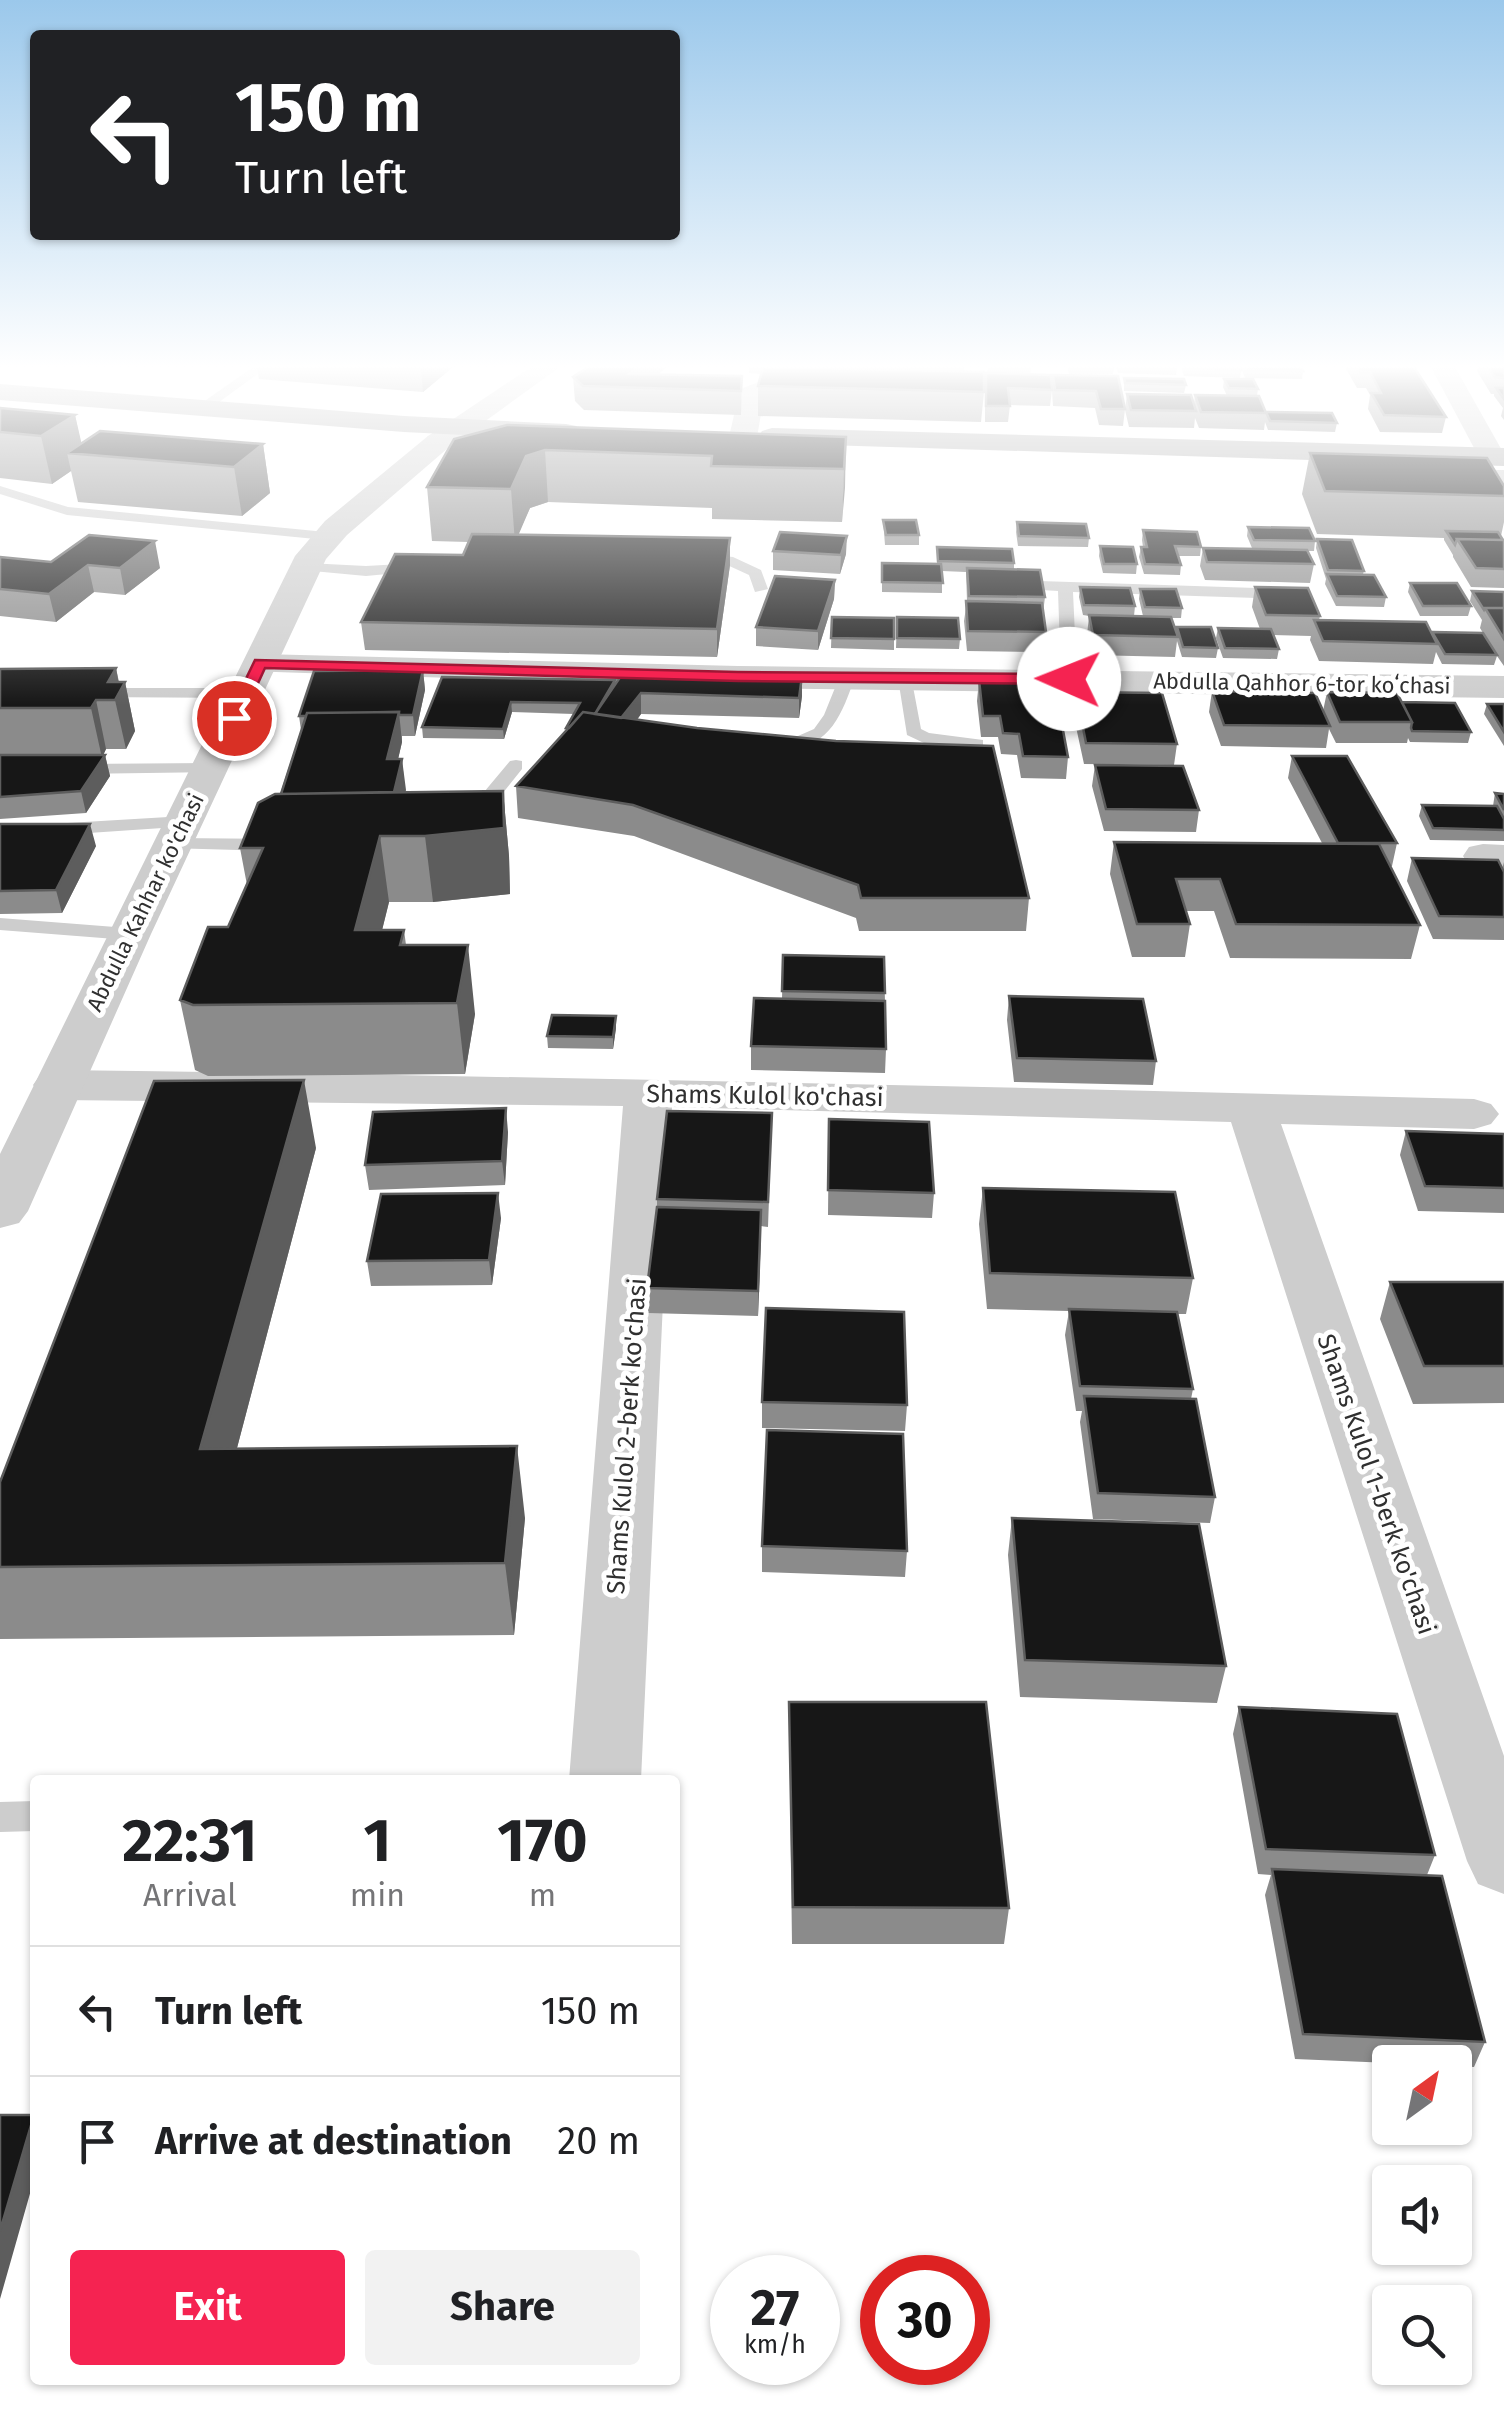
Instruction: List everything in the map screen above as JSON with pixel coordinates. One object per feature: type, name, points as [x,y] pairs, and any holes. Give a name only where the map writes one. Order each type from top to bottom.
[{"type":"street","name":"Abdulla Kahhar ko'chasi","points":[[0,1211],[128,934],[317,552],[398,480]]},
{"type":"street","name":"Abdulla Qahhor 6-tor koʻchasi","points":[[253,678],[903,676],[1504,687]]},
{"type":"street","name":"Shams Kulol ko'chasi","points":[[57,1084],[648,1092],[1474,1114]]},
{"type":"street","name":"Shams Kulol 2-berk ko'chasi","points":[[605,1775],[648,1092]]},
{"type":"street","name":"Shams Kulol 1-berk ko'chasi","points":[[1251,1108],[1504,1860]]},
{"type":"lane","points":[[0,490],[67,512],[317,552],[379,571],[440,561]]},
{"type":"lane","points":[[689,556],[728,558],[743,564],[756,572],[760,589]]},
{"type":"lane","points":[[991,584],[1290,594]]},
{"type":"lane","points":[[1065,587],[1069,679]]},
{"type":"lane","points":[[764,740],[801,743],[818,737],[830,721],[847,676]]},
{"type":"lane","points":[[903,676],[913,731],[924,738],[977,744]]},
{"type":"lane","points":[[76,693],[253,678]]},
{"type":"lane","points":[[468,824],[516,765]]},
{"type":"lane","points":[[58,769],[211,768]]},
{"type":"lane","points":[[0,833],[180,834],[292,844]]},
{"type":"lane","points":[[0,924],[128,934]]},
{"type":"lane","points":[[0,1817],[30,1816]]},
{"type":"building","points":[[431,480],[515,480],[511,489],[427,487]]},
{"type":"building","points":[[1321,480],[1500,480],[1504,496],[1325,491]]},
{"type":"building","points":[[883,520],[916,520],[919,535],[886,535]]},
{"type":"building","points":[[1017,522],[1086,524],[1089,538],[1019,536]]},
{"type":"building","points":[[1248,527],[1309,528],[1315,541],[1254,540]]},
{"type":"building","points":[[1143,530],[1197,532],[1201,547],[1175,546],[1181,565],[1145,564]]},
{"type":"building","points":[[1446,531],[1498,532],[1503,540],[1457,539],[1455,545]]},
{"type":"building","points":[[780,532],[847,536],[841,555],[773,551]]},
{"type":"building","points":[[472,534],[730,538],[717,629],[361,622],[395,554],[463,555]]},
{"type":"building","points":[[89,535],[155,541],[120,568],[88,565],[49,594],[0,589],[0,557],[51,562]]},
{"type":"building","points":[[1317,539],[1352,540],[1364,571],[1328,570]]},
{"type":"building","points":[[1457,539],[1504,540],[1504,569],[1476,568]]},
{"type":"building","points":[[1100,546],[1133,547],[1137,564],[1104,564]]},
{"type":"building","points":[[937,547],[1012,549],[1014,563],[938,561]]},
{"type":"building","points":[[1203,548],[1307,550],[1314,564],[1207,562]]},
{"type":"building","points":[[882,563],[941,564],[943,583],[882,582]]},
{"type":"building","points":[[967,568],[1040,570],[1045,597],[969,596]]},
{"type":"building","points":[[1327,574],[1374,575],[1386,597],[1337,596]]},
{"type":"building","points":[[775,576],[835,580],[818,631],[756,627]]},
{"type":"building","points":[[1410,583],[1457,583],[1471,606],[1423,606]]},
{"type":"building","points":[[1080,587],[1130,588],[1135,606],[1084,605]]},
{"type":"building","points":[[1255,587],[1308,588],[1320,616],[1266,615]]},
{"type":"building","points":[[1140,589],[1176,589],[1182,608],[1145,607]]},
{"type":"building","points":[[1472,591],[1504,592],[1504,608],[1484,610]]},
{"type":"building","points":[[966,601],[1042,603],[1046,632],[968,631]]},
{"type":"building","points":[[1485,608],[1504,608],[1504,639]]},
{"type":"building","points":[[1089,615],[1171,617],[1178,637],[1093,635]]},
{"type":"building","points":[[832,617],[894,618],[894,639],[831,638]]},
{"type":"building","points":[[897,617],[958,618],[960,639],[897,638]]},
{"type":"building","points":[[1314,620],[1426,622],[1437,644],[1323,641]]},
{"type":"building","points":[[1177,627],[1211,627],[1218,648],[1183,647]]},
{"type":"building","points":[[1218,628],[1271,629],[1279,649],[1225,648]]},
{"type":"building","points":[[1432,632],[1483,633],[1497,655],[1445,654]]},
{"type":"building","points":[[116,668],[108,682],[125,682],[115,700],[96,700],[91,708],[0,708],[0,669]]},
{"type":"building","points":[[423,670],[413,715],[399,712],[299,716],[314,671]]},
{"type":"building","points":[[625,670],[802,676],[799,698],[641,693],[621,718],[595,714]]},
{"type":"building","points":[[442,677],[615,680],[595,714],[583,712],[569,728],[580,703],[511,702],[503,729],[422,727]]},
{"type":"building","points":[[979,680],[1054,682],[1068,757],[1023,756],[1019,734],[1003,733],[1000,716],[983,716]]},
{"type":"building","points":[[1212,691],[1315,693],[1330,726],[1224,725]]},
{"type":"building","points":[[1076,692],[1162,693],[1177,744],[1086,743]]},
{"type":"building","points":[[1327,692],[1397,693],[1412,722],[1340,722]]},
{"type":"building","points":[[1402,702],[1455,703],[1471,732],[1412,731]]},
{"type":"building","points":[[1487,704],[1504,704],[1504,732]]},
{"type":"building","points":[[399,712],[387,759],[402,759],[394,792],[281,794],[307,713]]},
{"type":"building","points":[[583,712],[836,741],[993,746],[1029,898],[861,898],[858,885],[633,805],[516,786]]},
{"type":"building","points":[[0,755],[105,755],[81,791],[0,797]]},
{"type":"building","points":[[1292,756],[1347,756],[1397,843],[1338,843]]},
{"type":"building","points":[[1095,765],[1183,766],[1199,810],[1106,809]]},
{"type":"building","points":[[503,791],[504,828],[380,836],[355,930],[404,930],[400,945],[468,945],[457,1003],[193,1005],[180,1000],[208,927],[228,927],[263,848],[240,848],[258,803],[275,794]]},
{"type":"building","points":[[1495,793],[1504,794],[1504,810]]},
{"type":"building","points":[[1422,805],[1497,806],[1504,819],[1504,830],[1433,828]]},
{"type":"building","points":[[0,824],[90,824],[56,890],[0,891]]},
{"type":"building","points":[[1114,842],[1379,844],[1420,925],[1236,924],[1220,879],[1176,879],[1190,924],[1137,924]]},
{"type":"building","points":[[1412,858],[1498,860],[1504,872],[1504,917],[1439,916]]},
{"type":"building","points":[[783,955],[884,957],[885,993],[782,991]]},
{"type":"building","points":[[1009,996],[1143,999],[1156,1061],[1017,1058]]},
{"type":"building","points":[[754,998],[885,1001],[886,1049],[751,1046]]},
{"type":"building","points":[[552,1015],[616,1016],[613,1037],[547,1036]]},
{"type":"building","points":[[304,1080],[200,1449],[517,1446],[505,1563],[0,1567],[0,1482],[154,1081]]},
{"type":"building","points":[[506,1108],[502,1161],[365,1165],[373,1112]]},
{"type":"building","points":[[667,1111],[772,1113],[768,1202],[657,1199]]},
{"type":"building","points":[[829,1119],[929,1122],[934,1193],[828,1190]]},
{"type":"building","points":[[1406,1131],[1504,1134],[1504,1188],[1425,1186]]},
{"type":"building","points":[[983,1188],[1175,1192],[1193,1278],[990,1273]]},
{"type":"building","points":[[498,1193],[489,1260],[367,1261],[381,1194]]},
{"type":"building","points":[[657,1207],[761,1210],[758,1291],[647,1288]]},
{"type":"building","points":[[1390,1282],[1504,1282],[1504,1366],[1424,1366]]},
{"type":"building","points":[[766,1308],[904,1312],[907,1405],[762,1402]]},
{"type":"building","points":[[1069,1309],[1177,1312],[1193,1389],[1080,1386]]},
{"type":"building","points":[[1084,1396],[1196,1399],[1215,1497],[1098,1493]]},
{"type":"building","points":[[767,1430],[903,1434],[907,1551],[762,1546]]},
{"type":"building","points":[[1012,1518],[1199,1524],[1226,1666],[1025,1660]]},
{"type":"building","points":[[789,1702],[986,1702],[1009,1908],[793,1907]]},
{"type":"building","points":[[1239,1707],[1397,1714],[1435,1855],[1266,1849]]},
{"type":"building","points":[[1272,1869],[1442,1876],[1485,2042],[1303,2034]]},
{"type":"building","points":[[0,2115],[30,2115],[30,2129],[0,2231]]},
{"type":"route","points":[[234,718],[260,664],[738,677],[1069,679]]}]
